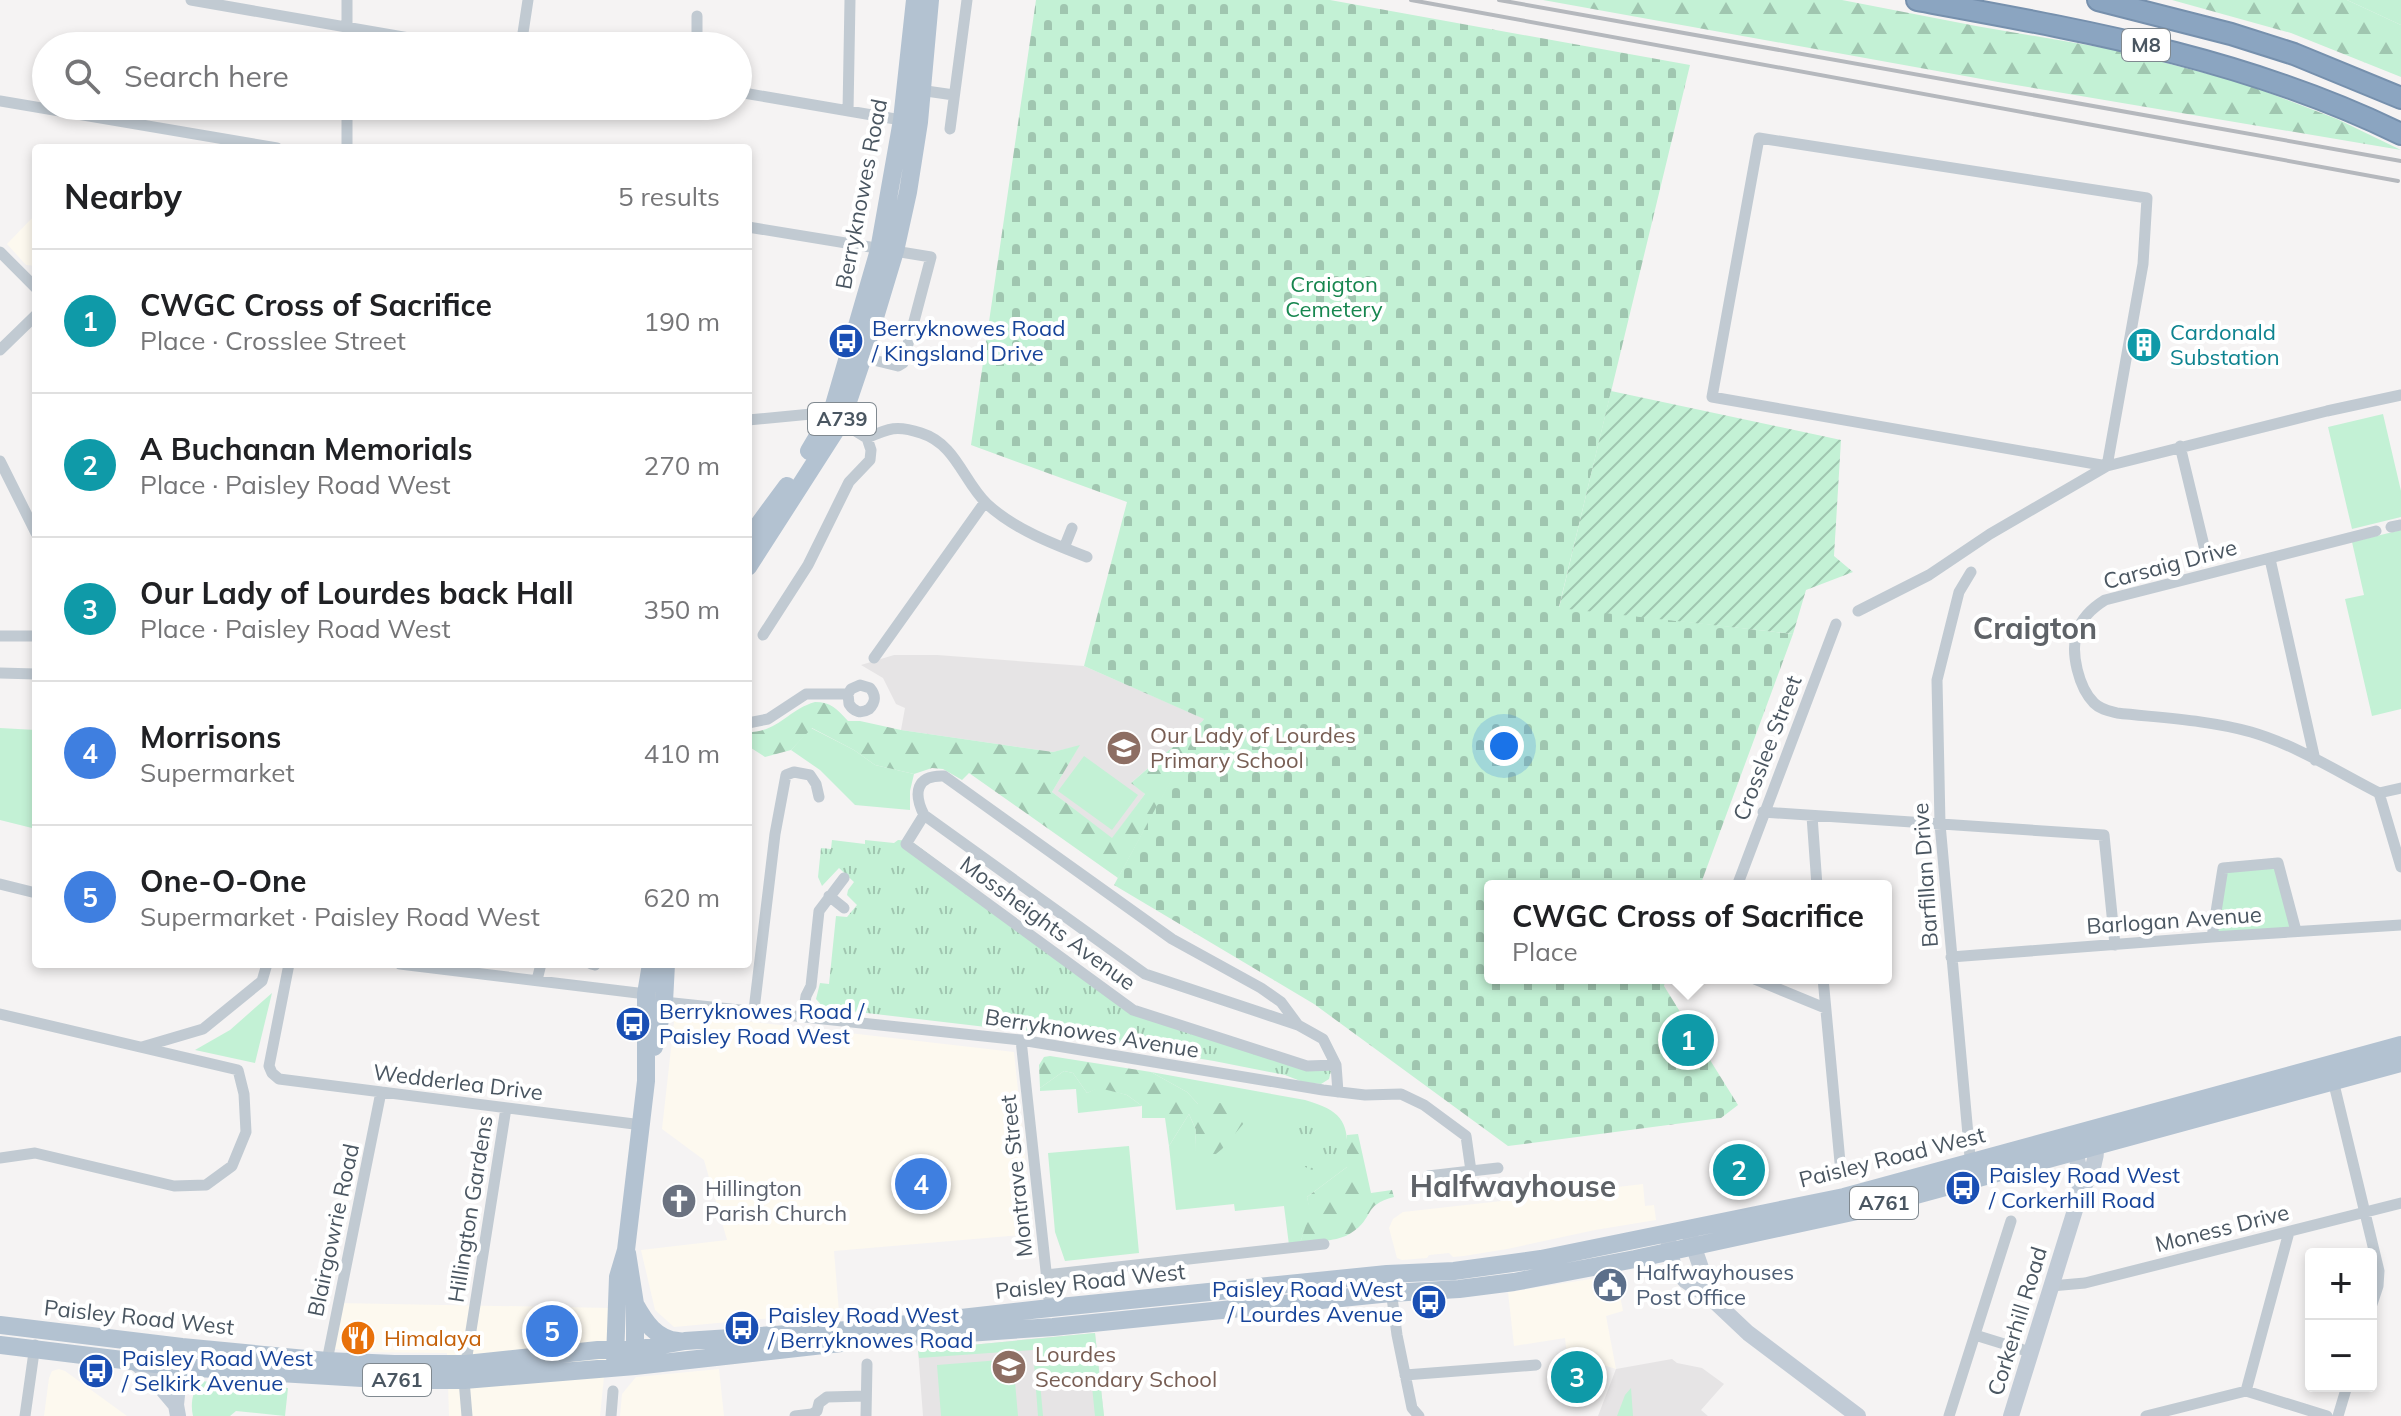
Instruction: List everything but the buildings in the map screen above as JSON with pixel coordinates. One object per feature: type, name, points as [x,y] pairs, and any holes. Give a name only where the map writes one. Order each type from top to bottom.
[{"type":"highway","name":"M8","points":[[1917,0],[2081,30],[2175,52],[2322,99],[2401,134]]},
{"type":"highway","name":"M8","points":[[2098,0],[2282,50],[2401,98]]},
{"type":"main road","name":"Berryknowes Road","points":[[914,90],[915,0]]},
{"type":"main road","name":"Berryknowes Road","points":[[752,560],[836,417],[856,356],[887,251],[930,0]]},
{"type":"main road","name":"Berryknowes Road","points":[[752,534],[836,417]]},
{"type":"main road","points":[[615,1349],[618,1277],[626,1250],[642,1125],[646,1081],[646,994],[650,968]]},
{"type":"main road","points":[[646,1081],[664,1002],[666,968]]},
{"type":"main road","name":"Paisley Road West","points":[[635,1358],[648,1346],[685,1341],[818,1339],[1068,1325],[1514,1282],[1692,1248],[2331,1072],[2401,1045]]},
{"type":"main road","name":"Paisley Road West","points":[[2331,1072],[2401,1063]]},
{"type":"main road","name":"Paisley Road West","points":[[0,1345],[180,1367],[325,1369],[394,1364],[465,1372],[615,1349],[635,1358],[649,1354],[778,1342],[795,1348],[818,1339],[863,1329],[1387,1274],[1504,1265],[1667,1232],[1846,1205]]},
{"type":"main road","points":[[626,1250],[635,1304],[635,1358]]},
{"type":"main road","points":[[635,1304],[658,1334],[670,1340],[685,1341]]},
{"type":"main road","name":"Paisley Road West","points":[[0,1325],[182,1347],[325,1369]]},
{"type":"street","points":[[191,0],[375,32]]},
{"type":"street","points":[[347,0],[347,32]]},
{"type":"street","points":[[523,32],[528,0]]},
{"type":"street","points":[[848,111],[850,0]]},
{"type":"street","points":[[950,129],[967,0]]},
{"type":"street","points":[[697,16],[697,32]]},
{"type":"street","name":"Berryknowes Road","points":[[914,90],[954,95]]},
{"type":"street","points":[[752,94],[911,121]]},
{"type":"street","points":[[0,101],[32,106]]},
{"type":"street","points":[[112,120],[253,144]]},
{"type":"street","points":[[347,120],[347,144]]},
{"type":"street","points":[[1759,138],[2147,198],[2143,264],[2107,466],[1712,397],[1759,138]]},
{"type":"street","points":[[752,228],[887,251]]},
{"type":"street","name":"Berryknowes Road","points":[[856,356],[898,366],[903,363],[931,257],[887,251]]},
{"type":"street","points":[[0,252],[32,284]]},
{"type":"street","points":[[0,350],[32,319]]},
{"type":"street","points":[[1858,611],[1929,575],[1979,541],[2107,466],[2401,395]]},
{"type":"street","points":[[752,420],[836,417],[867,438],[871,450],[870,460],[849,482],[808,565],[763,635]]},
{"type":"street","points":[[867,438],[888,428],[905,427],[934,437],[953,455],[985,502],[1018,525],[1087,557]]},
{"type":"street","points":[[2180,446],[2206,554]]},
{"type":"street","points":[[0,461],[32,525]]},
{"type":"street","points":[[874,658],[985,502]]},
{"type":"street","points":[[1064,548],[1072,528]]},
{"type":"street","name":"Carsaig Drive","points":[[2376,531],[2105,600],[2091,609],[2074,643],[2078,670],[2087,694],[2102,709],[2214,723],[2255,733],[2379,793]]},
{"type":"street","points":[[2270,559],[2315,760]]},
{"type":"street","name":"Barfillan Drive","points":[[1971,572],[1959,592],[1937,680],[1940,824],[1972,1172]]},
{"type":"street","name":"Crosslee Street","points":[[1739,880],[1836,624]]},
{"type":"street","points":[[0,636],[32,636]]},
{"type":"street","points":[[0,673],[32,674]]},
{"type":"street","points":[[752,722],[768,719],[806,694],[848,694]]},
{"type":"street","points":[[754,1010],[775,834],[786,775],[794,772],[810,775],[819,797]]},
{"type":"street","name":"Mossheights Avenue","points":[[924,815],[906,844],[1133,1010],[1307,1066],[1336,1065],[1323,1039],[1298,1025],[1145,974],[924,815],[917,801],[920,783],[926,778],[944,776],[1172,939],[1281,1002],[1298,1025]]},
{"type":"street","points":[[2401,788],[2379,793],[2401,867]]},
{"type":"street","points":[[1763,812],[2104,835],[2115,945]]},
{"type":"street","points":[[1812,816],[1817,880]]},
{"type":"street","points":[[2212,937],[2223,868],[2278,863],[2296,931]]},
{"type":"street","points":[[803,1016],[811,986],[819,911],[844,878]]},
{"type":"street","points":[[0,884],[32,892]]},
{"type":"street","points":[[829,896],[844,908]]},
{"type":"street","name":"Barlogan Avenue","points":[[1951,957],[2401,925]]},
{"type":"street","points":[[142,1047],[203,1029],[262,981],[266,968]]},
{"type":"street","name":"Wedderlea Drive","points":[[288,968],[269,1066],[279,1079],[642,1125]]},
{"type":"street","name":"Berryknowes Avenue","points":[[434,968],[646,994],[664,1002],[1021,1040],[1338,1092],[1401,1094],[1424,1105],[1466,1136],[1471,1171]]},
{"type":"street","points":[[537,980],[540,968]]},
{"type":"street","points":[[1767,984],[1825,1008]]},
{"type":"street","points":[[1823,984],[1841,1173]]},
{"type":"street","points":[[0,1014],[238,1070],[244,1094],[246,1132],[232,1166],[206,1185],[174,1186],[35,1153],[0,1158]]},
{"type":"street","name":"Montrave Street","points":[[1021,1040],[1050,1308]]},
{"type":"street","points":[[1336,1065],[1338,1092]]},
{"type":"street","points":[[2331,1072],[2374,1248]]},
{"type":"street","name":"Blairgowrie Road","points":[[325,1369],[381,1092]]},
{"type":"street","name":"Hillington Gardens","points":[[467,1416],[465,1372],[506,1108]]},
{"type":"street","name":"Corkerhill Road","points":[[2011,1416],[2080,1194],[2093,1168],[2095,1138]]},
{"type":"street","name":"Corkerhill Road","points":[[2073,1144],[2080,1194]]},
{"type":"street","points":[[1428,1176],[1498,1168]]},
{"type":"street","name":"Moness Drive","points":[[2051,1286],[2085,1283],[2401,1203]]},
{"type":"street","points":[[1949,1416],[2011,1221]]},
{"type":"street","points":[[1688,1229],[1712,1299]]},
{"type":"street","points":[[1667,1232],[1674,1269],[1686,1281],[1712,1299],[1748,1333],[1858,1416]]},
{"type":"street","points":[[2246,1391],[2289,1232]]},
{"type":"street","name":"Paisley Road West","points":[[1046,1275],[1324,1244]]},
{"type":"street","points":[[2377,1262],[2377,1289]]},
{"type":"street","points":[[1387,1274],[1412,1408],[1419,1416]]},
{"type":"street","points":[[25,1416],[38,1330]]},
{"type":"street","points":[[1975,1335],[2030,1352]]},
{"type":"street","points":[[177,1410],[182,1347]]},
{"type":"street","points":[[135,1362],[154,1379],[177,1410]]},
{"type":"street","points":[[866,1416],[867,1364]]},
{"type":"street","points":[[1405,1375],[1536,1365]]},
{"type":"street","points":[[611,1416],[613,1391]]},
{"type":"street","points":[[2146,1416],[2246,1391],[2327,1416]]},
{"type":"street","points":[[2338,1416],[2345,1392]]},
{"type":"street","points":[[795,1416],[812,1414],[827,1397],[866,1396]]},
{"type":"shaded area","points":[[32,218],[32,266],[26,265],[7,244]]},
{"type":"shaded area","name":"Our Lady of Lourdes Primary School","points":[[894,655],[937,655],[1084,666],[1205,719],[1132,782],[1145,794],[1112,839],[1052,792],[1079,746],[1053,752],[901,730],[905,708],[896,704],[883,678],[861,665]]},
{"type":"shaded area","points":[[675,1013],[1014,1052],[1033,1234],[834,1251],[839,1312],[674,1327],[655,1310],[641,1250],[727,1240],[704,1160],[662,1129]]},
{"type":"shaded area","points":[[1643,1184],[1645,1206],[1654,1205],[1656,1220],[1507,1249],[1464,1256],[1453,1257],[1449,1253],[1402,1260],[1397,1258],[1389,1228],[1393,1219],[1403,1212],[1536,1197],[1536,1190],[1558,1187],[1559,1194]]},
{"type":"shaded area","points":[[1616,1275],[1623,1311],[1606,1316],[1616,1369],[1600,1364],[1568,1366],[1565,1338],[1514,1346],[1508,1292]]},
{"type":"shaded area","points":[[337,1303],[611,1308],[600,1416],[449,1416],[447,1353],[348,1352],[329,1347]]},
{"type":"shaded area","name":"Lourdes Secondary School","points":[[1095,1333],[1104,1416],[923,1416],[918,1350]]},
{"type":"shaded area","points":[[1672,1359],[1702,1368],[1724,1384],[1701,1410],[1708,1416],[1598,1416],[1616,1369]]},
{"type":"shaded area","points":[[59,1369],[127,1416],[44,1416],[49,1378],[52,1371]]},
{"type":"shaded area","points":[[719,1369],[724,1416],[620,1416],[622,1394],[636,1377]]},
{"type":"green space","name":"Craigton Cemetery","points":[[1036,0],[1330,0],[1690,65],[1559,607],[1793,634],[1702,880],[1484,880],[1484,984],[1664,984],[1738,1105],[1721,1118],[1508,1146],[1314,1004],[1114,885],[1204,719],[1084,666],[1127,502],[971,445]]},
{"type":"green space","points":[[1543,0],[1842,0],[2116,50],[2243,83],[2337,119],[2401,150],[1998,82]]},
{"type":"green space","points":[[2172,0],[2347,0],[2401,25],[2401,77],[2291,33]]},
{"type":"green space","points":[[2347,0],[2401,0],[2401,25]]},
{"type":"green space","points":[[1611,391],[1841,440],[1834,556],[1853,572],[1806,590],[1793,634],[1559,608]]},
{"type":"green space","points":[[2383,414],[2401,491],[2401,517],[2352,529],[2328,427]]},
{"type":"green space","points":[[2401,530],[2401,709],[2372,716],[2345,599],[2364,595],[2352,542]]},
{"type":"green space","points":[[815,702],[825,703],[848,721],[1053,752],[1080,745],[1052,792],[1112,838],[1145,794],[1131,783],[1205,719],[1118,878],[969,773],[962,780],[943,769],[932,768],[914,774],[875,765],[812,728],[791,750],[765,757],[752,749],[752,732],[775,725]]},
{"type":"green space","points":[[0,728],[32,730],[32,828],[0,820]]},
{"type":"green space","points":[[811,728],[854,750],[875,765],[914,774],[910,810],[855,805],[820,770],[791,750]]},
{"type":"green space","points":[[1084,756],[1138,795],[1112,830],[1058,791]]},
{"type":"green space","points":[[832,840],[865,844],[865,840],[911,841],[1135,1007],[1327,1068],[1331,1071],[1329,1079],[1321,1084],[1303,1082],[1285,1075],[1214,1061],[1063,1036],[824,1008],[816,999],[820,983],[829,984],[836,916],[847,917],[857,905],[847,895],[854,882],[839,868],[822,886],[818,877],[821,848],[831,849]]},
{"type":"green space","points":[[2278,863],[2296,931],[2212,937],[2223,868]]},
{"type":"green space","points":[[272,993],[255,1063],[195,1050],[230,1030]]},
{"type":"green space","points":[[1044,1057],[1151,1072],[1187,1092],[1198,1104],[1222,1103],[1244,1123],[1211,1158],[1195,1155],[1196,1130],[1189,1114],[1169,1146],[1165,1118],[1142,1118],[1142,1106],[1127,1095],[1099,1088],[1087,1093],[1073,1073],[1064,1071],[1040,1088],[1039,1065]]},
{"type":"green space","points":[[1064,1071],[1073,1073],[1087,1093],[1099,1087],[1127,1095],[1142,1106],[1078,1113],[1076,1089],[1040,1091]]},
{"type":"green space","points":[[1151,1072],[1305,1100],[1337,1115],[1346,1131],[1347,1167],[1307,1197],[1311,1213],[1300,1243],[1289,1245],[1284,1206],[1235,1211],[1234,1204],[1176,1210],[1169,1146],[1189,1114],[1196,1130],[1195,1154],[1198,1104],[1187,1092]]},
{"type":"green space","points":[[1317,1117],[1335,1124],[1346,1140],[1345,1150],[1336,1166],[1321,1171],[1307,1168],[1301,1163],[1290,1143],[1297,1124]]},
{"type":"green space","points":[[1358,1134],[1371,1193],[1392,1190],[1394,1197],[1377,1204],[1363,1222],[1346,1236],[1300,1243],[1310,1213],[1307,1197],[1347,1167],[1347,1135]]},
{"type":"green space","points":[[1129,1146],[1139,1253],[1065,1261],[1055,1232],[1048,1153]]},
{"type":"green space","points":[[1095,1333],[1104,1416],[1095,1416],[1091,1377],[1040,1382],[1043,1416],[1038,1416],[1033,1350],[919,1358],[918,1350]]},
{"type":"green space","points":[[1013,1359],[1018,1416],[941,1416],[937,1365]]},
{"type":"green space","points":[[200,1381],[288,1388],[285,1416],[236,1411],[230,1416],[193,1416],[193,1397]]},
{"type":"green space","points":[[1631,1388],[1633,1416],[1617,1416],[1625,1395]]},
{"type":"railway","points":[[1411,0],[2398,181]]},
{"type":"railway","points":[[1499,0],[2401,161]]},
{"type":"place","name":"Berryknowes Road / Kingsland Drive","points":[[846,341]]},
{"type":"place","name":"Cardonald Substation","points":[[2144,345]]},
{"type":"place","name":"Our Lady of Lourdes Primary School","points":[[1124,748]]},
{"type":"place","name":"Berryknowes Road / Paisley Road West","points":[[633,1024]]},
{"type":"place","name":"CWGC Cross of Sacrifice","points":[[1688,1040]]},
{"type":"place","name":"A Buchanan Memorials","points":[[1739,1170]]},
{"type":"place","name":"Morrisons","points":[[921,1184]]},
{"type":"place","name":"Paisley Road West / Corkerhill Road","points":[[1963,1188]]},
{"type":"place","name":"Hillington Parish Church","points":[[679,1201]]},
{"type":"place","name":"Halfwayhouses Post Office","points":[[1610,1285]]},
{"type":"place","name":"Paisley Road West / Lourdes Avenue","points":[[1429,1302]]},
{"type":"place","name":"Paisley Road West / Berryknowes Road","points":[[742,1328]]},
{"type":"place","name":"One-O-One","points":[[552,1331]]},
{"type":"place","name":"Himalaya","points":[[358,1338]]},
{"type":"place","name":"Lourdes Secondary School","points":[[1009,1367]]},
{"type":"place","name":"Paisley Road West / Selkirk Avenue","points":[[96,1371]]},
{"type":"place","name":"Our Lady of Lourdes back Hall","points":[[1577,1377]]},
{"type":"district","name":"Craigton","points":[[2035,629]]},
{"type":"district","name":"Halfwayhouse","points":[[1513,1187]]}]
